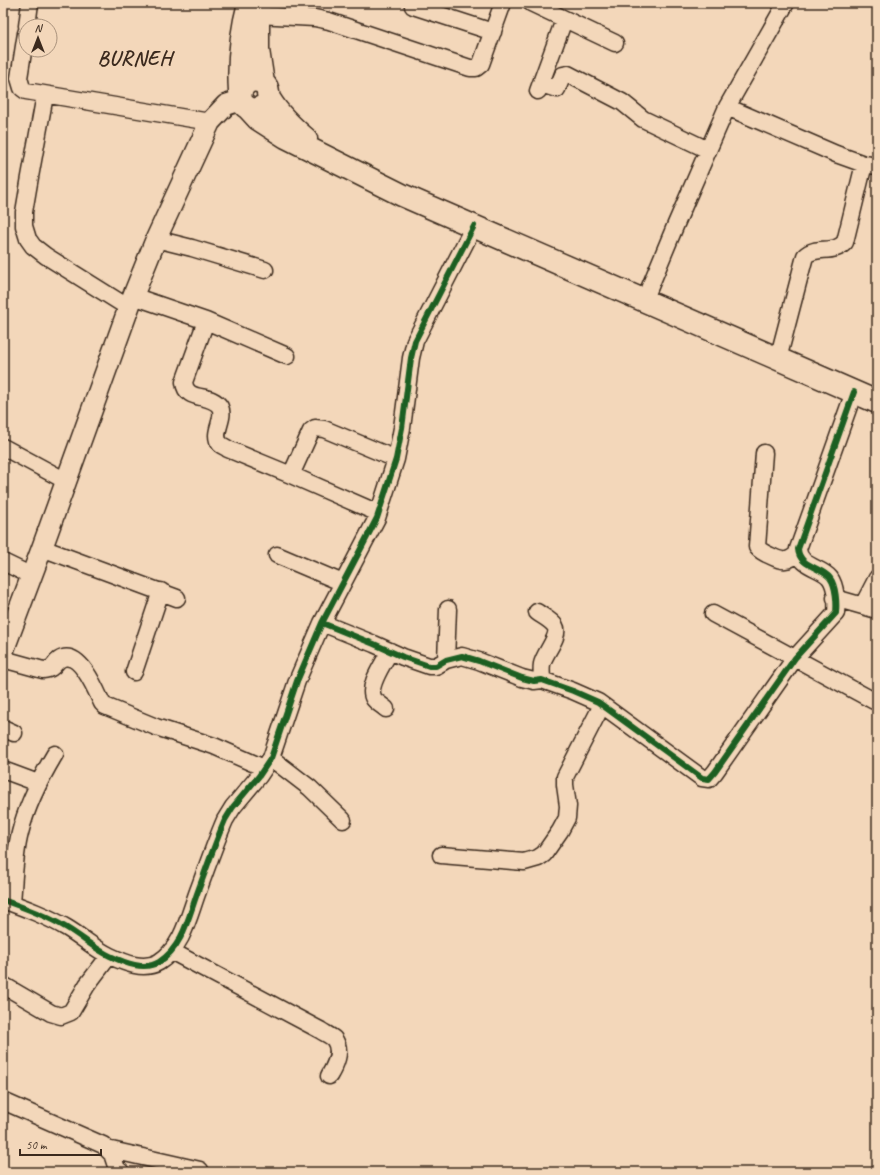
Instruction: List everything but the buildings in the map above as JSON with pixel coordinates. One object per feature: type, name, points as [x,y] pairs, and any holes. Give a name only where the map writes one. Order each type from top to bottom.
[{"type":"highway","points":[[252,10],[266,91]]},
{"type":"highway","points":[[252,10],[241,39],[239,55],[239,71],[243,100],[258,119],[272,129],[402,195],[877,402]]},
{"type":"highway","points":[[243,100],[245,84],[249,81],[258,81],[296,131],[337,163]]},
{"type":"main road","points":[[3,652],[131,302],[156,239],[210,122],[226,105],[243,100]]},
{"type":"street","points":[[28,18],[30,3]]},
{"type":"street","points":[[252,10],[328,21],[470,68],[476,68],[481,64],[503,3]]},
{"type":"street","points":[[531,3],[615,44]]},
{"type":"street","points":[[644,301],[727,107],[786,3]]},
{"type":"street","points":[[413,6],[493,32]]},
{"type":"street","points":[[564,20],[540,87],[557,88],[563,76],[568,74],[622,102],[643,119],[708,150]]},
{"type":"street","points":[[22,58],[19,78],[22,88],[26,91],[210,122]]},
{"type":"street","points":[[46,95],[24,212],[24,226],[28,239],[33,246],[46,256],[131,302],[206,321],[287,356]]},
{"type":"street","points":[[727,107],[836,154],[870,165],[845,242],[841,247],[836,249],[820,250],[808,253],[805,256],[778,359]]},
{"type":"street","points":[[55,754],[38,783],[28,807],[16,852],[8,902],[47,917],[67,928],[109,956],[129,964],[140,966],[151,965],[159,962],[178,942],[188,921],[225,820],[233,807],[268,763],[297,681],[322,623],[378,514],[396,459],[402,428],[411,358],[415,342],[474,226]]},
{"type":"street","points":[[156,239],[266,270]]},
{"type":"street","points":[[206,321],[184,382],[184,388],[190,394],[214,400],[219,406],[223,414],[217,436],[220,443],[228,449],[378,514]]},
{"type":"street","points":[[322,623],[403,657],[429,666],[436,666],[446,660],[462,656],[522,678],[534,681],[542,680],[573,691],[602,705],[702,778],[709,779],[795,658],[836,613],[833,585],[830,577],[805,562],[800,558],[798,553],[799,546],[854,392]]},
{"type":"street","points":[[291,475],[311,431],[315,428],[324,429],[396,459]]},
{"type":"street","points":[[3,446],[66,481]]},
{"type":"street","points":[[764,453],[757,547],[764,553],[781,561],[792,559],[798,553]]},
{"type":"street","points":[[42,548],[177,598]]},
{"type":"street","points":[[277,555],[343,583]]},
{"type":"street","points":[[3,562],[32,576]]},
{"type":"street","points":[[835,598],[870,608],[877,578]]},
{"type":"street","points":[[134,672],[161,591]]},
{"type":"street","points":[[446,660],[448,609]]},
{"type":"street","points":[[537,612],[554,625],[556,630],[554,639],[542,664],[542,680]]},
{"type":"street","points":[[713,614],[874,701],[877,701]]},
{"type":"street","points":[[386,709],[374,700],[371,692],[373,684],[390,651]]},
{"type":"street","points":[[3,659],[43,670],[49,670],[54,667],[58,660],[64,658],[76,660],[84,670],[102,703],[106,706],[156,728],[268,763],[310,788],[343,820]]},
{"type":"street","points":[[441,855],[524,862],[538,858],[544,854],[567,818],[568,806],[565,777],[602,705]]},
{"type":"street","points":[[3,770],[38,783]]},
{"type":"street","points":[[171,951],[320,1030],[334,1040],[338,1050],[338,1061],[329,1076]]},
{"type":"street","points":[[3,985],[51,1013],[61,1016],[71,1012],[87,985],[109,956]]},
{"type":"street","points":[[3,1100],[94,1141],[112,1154],[120,1172]]},
{"type":"street","points":[[107,1149],[200,1170]]},
{"type":"cycle path","points":[[3,900],[52,920],[104,953],[134,965],[153,965],[167,956],[174,948],[180,939],[188,920],[225,820],[233,807],[259,776],[271,758],[297,681],[322,623],[377,518],[396,459],[402,428],[411,358],[415,341],[474,226]]},
{"type":"cycle path","points":[[322,623],[403,657],[429,666],[436,666],[446,660],[462,656],[522,678],[534,681],[542,680],[573,691],[598,702],[702,778],[709,779],[795,658],[836,613],[836,595],[832,581],[822,571],[802,560],[798,549],[854,392]]},
{"type":"district","name":"BURNEH","points":[[135,58]]}]
